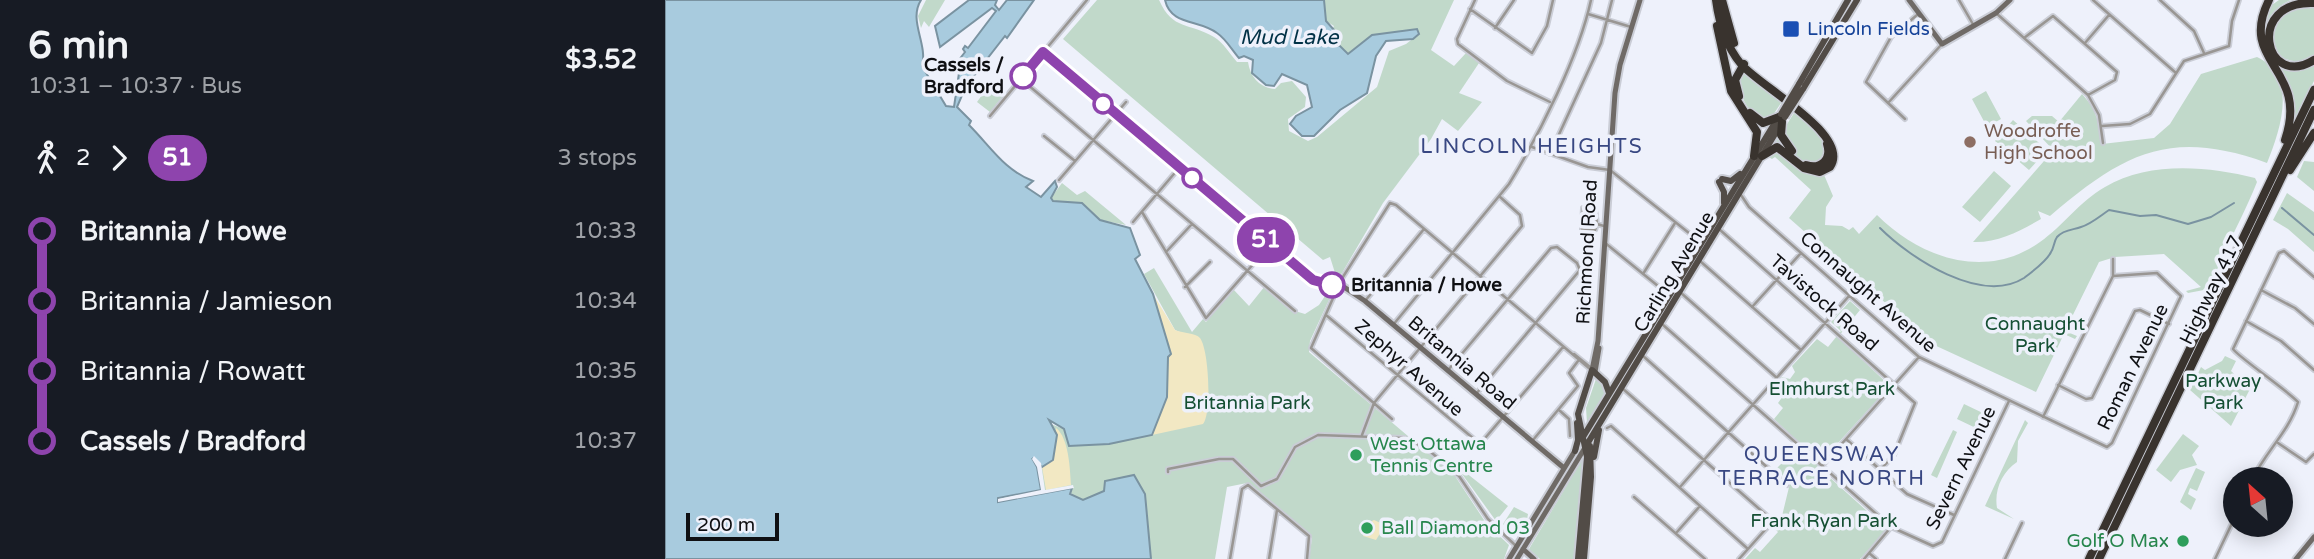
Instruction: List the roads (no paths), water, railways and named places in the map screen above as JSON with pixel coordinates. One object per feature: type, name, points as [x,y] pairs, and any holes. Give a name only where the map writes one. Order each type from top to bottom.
[{"type":"highway","points":[[1722,0],[1728,31],[1744,63]]},
{"type":"highway","points":[[2269,0],[2259,31],[2262,47],[2286,82],[2293,103],[2284,169]]},
{"type":"highway","points":[[2264,10],[2275,0]]},
{"type":"highway","points":[[2314,3],[2295,1],[2281,7],[2270,22],[2268,35],[2272,49],[2287,64],[2299,66],[2314,60]]},
{"type":"highway","points":[[1716,4],[1724,36],[1744,63],[1834,148],[1835,156],[1830,167],[1823,172],[1806,170],[1779,147],[1771,148],[1758,156],[1757,132],[1729,88],[1720,48],[1716,4]]},
{"type":"highway","points":[[1744,63],[1734,84],[1745,108],[1761,122],[1782,118],[1780,132],[1784,142],[1799,159],[1811,167],[1822,164],[1828,155],[1823,135]]},
{"type":"highway","points":[[2274,188],[2314,90]]},
{"type":"highway","points":[[2089,559],[2314,110]]},
{"type":"highway","points":[[2284,169],[2314,133]]},
{"type":"highway","name":"Highway 417","points":[[2099,559],[2264,215],[2274,188]]},
{"type":"main road","name":"Carling Avenue","points":[[1816,62],[1848,0]]},
{"type":"main road","name":"Carling Avenue","points":[[1586,439],[1609,410],[1740,195],[1758,156],[1857,0]]},
{"type":"main road","name":"Carling Avenue","points":[[1586,439],[1608,395],[1656,316],[1746,168],[1758,156]]},
{"type":"main road","points":[[1723,206],[1725,194],[1720,180],[1734,180],[1746,168]]},
{"type":"main road","points":[[1594,371],[1605,382],[1609,389],[1608,395]]},
{"type":"main road","name":"Richmond Road","points":[[1584,559],[1586,439],[1579,414],[1594,371]]},
{"type":"main road","name":"Richmond Road","points":[[1578,559],[1591,477],[1583,406],[1594,371]]},
{"type":"main road","points":[[1605,382],[1619,378]]},
{"type":"main road","points":[[1591,477],[1597,436],[1609,410]]},
{"type":"main road","points":[[1575,450],[1579,414]]},
{"type":"street","points":[[990,116],[1087,0]]},
{"type":"street","points":[[1475,0],[1457,39],[1458,44],[1507,81],[1551,102]]},
{"type":"street","points":[[1495,28],[1514,0]]},
{"type":"street","points":[[1470,9],[1532,53],[1547,26],[1553,0]]},
{"type":"street","points":[[1393,325],[1499,197],[1532,146],[1582,37],[1591,0]]},
{"type":"street","points":[[1550,154],[1595,58],[1612,0]]},
{"type":"street","name":"Richmond Road","points":[[1594,371],[1615,90],[1640,0]]},
{"type":"street","points":[[1909,0],[1942,44]]},
{"type":"street","points":[[1959,0],[1974,26]]},
{"type":"street","points":[[1888,103],[1942,44],[1996,13],[2010,0]]},
{"type":"street","points":[[2092,0],[2176,73]]},
{"type":"street","points":[[2160,0],[2194,31],[2204,53]]},
{"type":"street","points":[[2102,126],[2142,121],[2150,114],[2187,59],[2231,43],[2232,21],[2239,0]]},
{"type":"street","points":[[1905,119],[1867,85],[1867,78],[1891,37],[1920,12]]},
{"type":"street","points":[[1996,13],[2088,95],[2102,126],[2103,143]]},
{"type":"street","points":[[1588,14],[1632,27]]},
{"type":"street","points":[[2085,43],[2109,15]]},
{"type":"street","points":[[2024,38],[2053,16],[2117,72],[2115,80],[2088,95]]},
{"type":"street","name":"Britannia Road","points":[[1043,52],[1311,277],[1339,284],[1364,301],[1564,468]]},
{"type":"street","points":[[1021,79],[1295,311]]},
{"type":"street","points":[[1059,180],[1126,102]]},
{"type":"street","points":[[1044,136],[1075,161]]},
{"type":"street","points":[[1532,146],[1588,167],[1607,170],[1708,247]]},
{"type":"street","points":[[1133,222],[1179,168]]},
{"type":"street","name":"Connaught Avenue","points":[[1740,195],[1749,207],[1919,357],[2104,446]]},
{"type":"street","points":[[1362,435],[1374,403],[1522,226],[1520,215],[1499,197]]},
{"type":"street","points":[[1392,419],[1312,351],[1339,284],[1390,203],[1425,229],[1594,371]]},
{"type":"street","points":[[1583,208],[1595,208],[1597,224],[1595,230],[1582,230],[1583,208]]},
{"type":"street","points":[[1142,212],[1206,318],[1271,244]]},
{"type":"street","points":[[1643,274],[1675,222]]},
{"type":"street","name":"Tavistock Road","points":[[1713,223],[1915,403],[1893,455],[1881,469]]},
{"type":"street","points":[[1165,253],[1192,224]]},
{"type":"street","points":[[1597,224],[1604,226]]},
{"type":"street","points":[[1364,301],[1425,229]]},
{"type":"street","points":[[1604,241],[1669,295]]},
{"type":"street","points":[[1448,370],[1553,247],[1563,251],[1580,266],[1476,394]]},
{"type":"street","points":[[2258,467],[2278,443],[2298,404],[2267,374],[2234,353],[2246,321],[2279,253],[2283,251],[2314,277]]},
{"type":"street","points":[[1751,307],[1801,253]]},
{"type":"street","points":[[2043,417],[2113,276],[2113,259]]},
{"type":"street","points":[[1700,260],[1800,349]]},
{"type":"street","points":[[1185,287],[1210,261]]},
{"type":"street","name":"Roman Avenue","points":[[2104,446],[2112,443],[2181,295],[2157,273],[2113,276]]},
{"type":"street","points":[[2261,290],[2295,308],[2314,324]]},
{"type":"street","points":[[1681,292],[1777,378]]},
{"type":"street","points":[[1680,487],[1849,296]]},
{"type":"street","points":[[2058,385],[2086,398],[2092,398],[2135,311],[2140,310],[2169,324]]},
{"type":"street","name":"Zephyr Avenue","points":[[1326,315],[1475,443],[1480,444],[1504,418]]},
{"type":"street","points":[[1656,316],[1891,527],[1864,559]]},
{"type":"street","points":[[2246,321],[2281,341],[2314,370]]},
{"type":"street","points":[[1504,418],[1564,346]]},
{"type":"street","points":[[1574,354],[1594,371]]},
{"type":"street","points":[[1642,355],[1787,485]]},
{"type":"street","points":[[1822,466],[1919,357]]},
{"type":"street","points":[[1531,442],[1578,383],[1569,373],[1578,360]]},
{"type":"street","points":[[1622,388],[1773,521],[1739,559]]},
{"type":"street","name":"Severn Avenue","points":[[1891,527],[1937,546],[2009,401]]},
{"type":"street","points":[[1559,410],[1569,419],[1570,436]]},
{"type":"street","points":[[1607,428],[1611,426],[1748,549]]},
{"type":"street","points":[[1168,472],[1168,469],[1219,459],[1233,459],[1255,484],[1265,485],[1277,479],[1288,456],[1305,440],[1318,435],[1397,436],[1426,448],[1459,476],[1488,519],[1528,559]]},
{"type":"street","name":"Carling Avenue","points":[[1519,552],[1564,468],[1575,450],[1586,439]]},
{"type":"street","name":"Carling Avenue","points":[[1509,559],[1519,552],[1586,439]]},
{"type":"street","points":[[1846,439],[1907,494],[1954,514]]},
{"type":"street","points":[[2278,443],[2306,462],[2314,454]]},
{"type":"street","points":[[1230,559],[1242,489],[1249,486],[1309,536],[1307,559]]},
{"type":"street","points":[[1634,497],[1705,559]]},
{"type":"street","points":[[1677,533],[1700,506]]},
{"type":"street","points":[[1269,559],[1277,509]]},
{"type":"street","points":[[2005,559],[2021,523]]},
{"type":"street","points":[[2215,559],[2225,537]]},
{"type":"street","points":[[2296,559],[2314,537]]},
{"type":"street","points":[[1519,552],[1534,559]]},
{"type":"street","points":[[1870,553],[1876,559]]},
{"type":"water","points":[[665,0],[921,0],[917,24],[923,49],[922,66],[946,106],[954,107],[959,73],[955,65],[965,52],[965,46],[968,48],[996,11],[992,8],[940,47],[935,26],[969,0],[997,0],[995,5],[999,10],[1007,0],[1034,0],[1007,38],[1005,36],[966,86],[957,107],[971,121],[969,125],[998,157],[1014,171],[1033,181],[1026,187],[1041,197],[1055,181],[1057,187],[1051,198],[1053,201],[1082,203],[1100,220],[1130,228],[1140,255],[1135,259],[1153,294],[1171,354],[1168,357],[1167,397],[1152,435],[1109,444],[1069,446],[1064,429],[1049,420],[1057,435],[1053,460],[1042,467],[1032,458],[1037,467],[1041,490],[998,498],[998,502],[1072,488],[1070,494],[1083,500],[1104,491],[1105,481],[1134,475],[1145,494],[1151,559],[665,559]]},
{"type":"water","name":"Mud Lake","points":[[1165,0],[1324,0],[1326,21],[1335,31],[1326,41],[1340,46],[1348,54],[1372,35],[1417,29],[1419,34],[1413,39],[1386,41],[1376,56],[1367,93],[1340,110],[1314,136],[1302,136],[1290,124],[1296,116],[1312,107],[1307,85],[1282,74],[1274,86],[1266,85],[1252,73],[1253,60],[1244,56],[1239,58],[1217,33],[1173,14]]},
{"type":"waterway","points":[[1880,228],[1909,252],[1947,274],[1988,286],[2007,285],[2024,278],[2043,263],[2060,234],[2088,224],[2109,210],[2140,216],[2156,215],[2188,224],[2211,217],[2234,203]]},
{"type":"waterway","points":[[2282,208],[2314,235]]},
{"type":"place","name":"Lincoln Fields","points":[[1791,29]]},
{"type":"place","name":"Cassels / Bradford","points":[[1023,76]]},
{"type":"place","name":"Woodroffe High School","points":[[1970,142]]},
{"type":"place","name":"Britannia / Howe","points":[[1332,285]]},
{"type":"place","name":"West Ottawa Tennis Centre","points":[[1356,455]]},
{"type":"place","name":"Ball Diamond 03","points":[[1367,528]]},
{"type":"place","name":"Golf O Max","points":[[2183,541]]},
{"type":"district","name":"LINCOLN HEIGHTS","points":[[1532,146]]},
{"type":"district","name":"QUEENSWAY TERRACE NORTH","points":[[1822,466]]},
{"type":"park label","name":"Connaught Park","points":[[2035,335]]},
{"type":"park label","name":"Elmhurst Park","points":[[1832,389]]},
{"type":"park label","name":"Parkway Park","points":[[2223,392]]},
{"type":"park label","name":"Britannia Park","points":[[1247,403]]},
{"type":"park label","name":"Frank Ryan Park","points":[[1824,521]]}]
